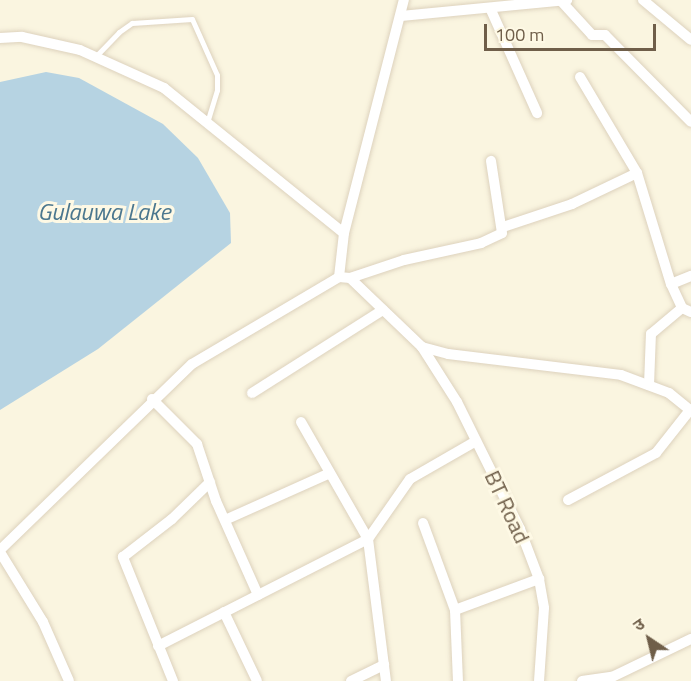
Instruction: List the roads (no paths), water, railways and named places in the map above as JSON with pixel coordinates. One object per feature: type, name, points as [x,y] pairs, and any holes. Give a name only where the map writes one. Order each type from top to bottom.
[{"type":"street","points":[[344,278],[344,233],[404,0]]},
{"type":"street","points":[[401,16],[491,10],[564,0],[592,35],[604,35],[691,122]]},
{"type":"street","points":[[643,0],[691,40]]},
{"type":"street","points":[[491,10],[537,113]]},
{"type":"street","points":[[0,38],[22,37],[95,57],[164,88],[344,233]]},
{"type":"street","points":[[580,77],[637,173],[671,284],[687,310],[651,334],[649,385]]},
{"type":"street","points":[[491,161],[503,227]]},
{"type":"street","points":[[69,681],[43,622],[0,551],[152,399],[192,364],[344,278],[404,260],[495,238],[503,227],[572,204],[637,173]]},
{"type":"street","points":[[671,284],[691,276]]},
{"type":"street","points":[[344,278],[383,310],[422,347],[448,354],[621,375],[669,393],[690,411],[656,453],[568,500]]},
{"type":"street","points":[[252,393],[383,310]]},
{"type":"street","name":"BT Road","points":[[422,347],[476,441],[520,529],[539,579],[544,608],[539,681]]},
{"type":"street","points":[[152,399],[197,444],[225,520],[258,595]]},
{"type":"street","points":[[301,422],[328,474],[368,539],[386,681]]},
{"type":"street","points":[[158,646],[368,539],[410,479],[476,441]]},
{"type":"street","points":[[225,520],[328,474]]},
{"type":"street","points":[[173,681],[123,557],[172,519],[210,482]]},
{"type":"street","points":[[423,523],[455,610],[459,681]]},
{"type":"street","points":[[455,610],[539,579]]},
{"type":"street","points":[[224,612],[257,681]]},
{"type":"street","points":[[582,681],[612,677],[691,639]]},
{"type":"street","points":[[351,681],[384,665]]},
{"type":"lane","points":[[95,57],[119,32],[132,23],[192,19],[216,75],[218,90],[207,123]]},
{"type":"water","name":"Gulauwa Lake","points":[[46,72],[79,78],[163,124],[198,158],[230,213],[231,243],[98,349],[0,410],[0,82]]}]
